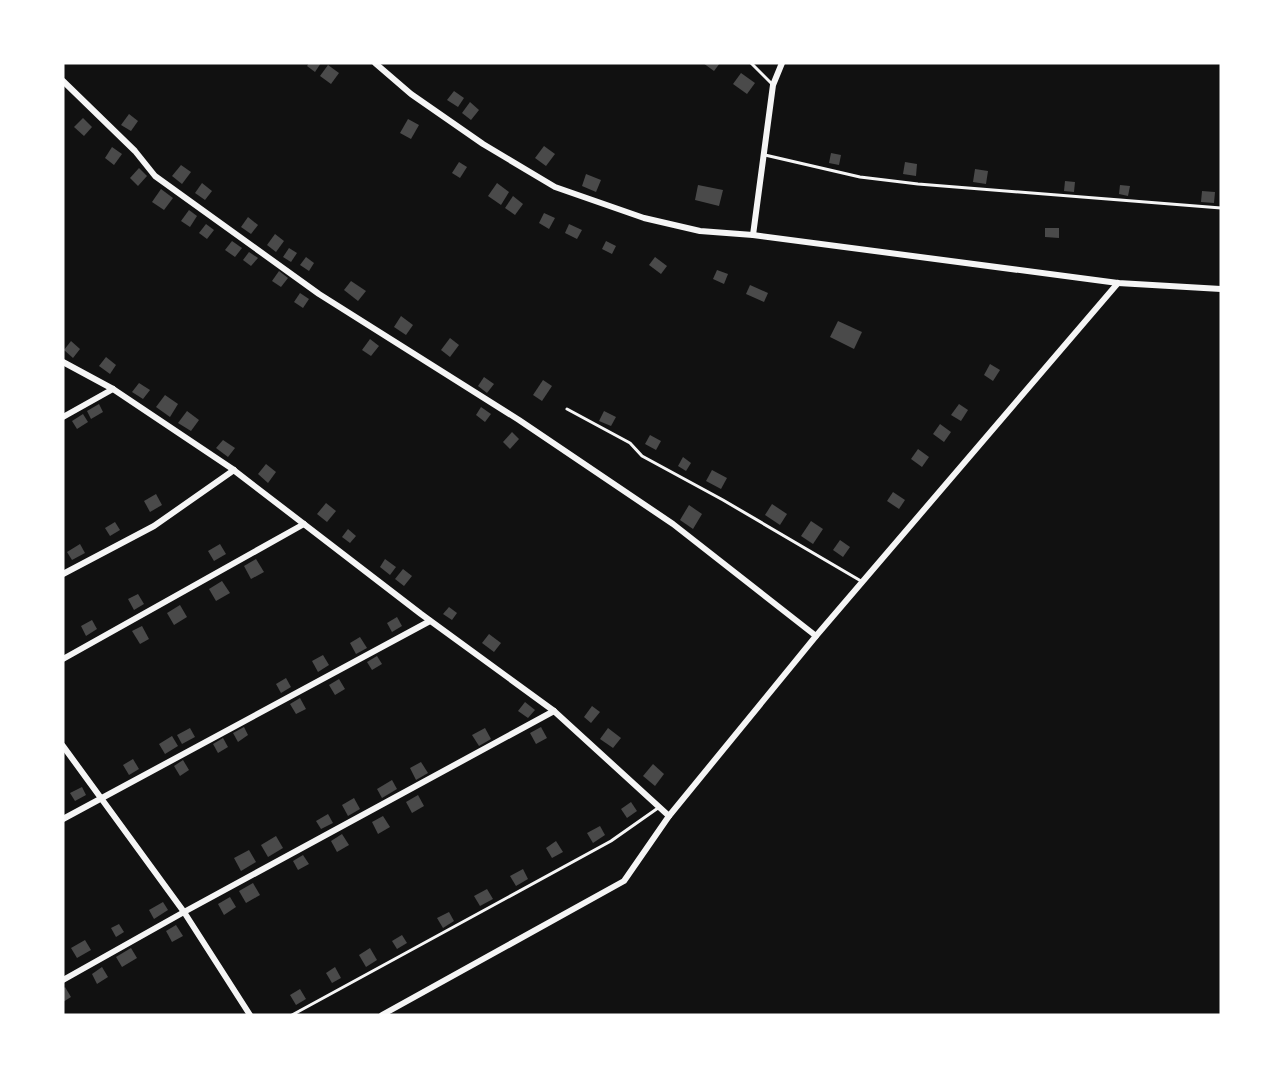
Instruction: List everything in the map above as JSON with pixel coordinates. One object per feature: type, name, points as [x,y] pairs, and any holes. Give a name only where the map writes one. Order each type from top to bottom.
[{"type":"street","points":[[375,63],[411,94],[483,144],[555,187],[644,218],[700,231],[753,235],[1118,283],[1221,289]]},
{"type":"street","points":[[753,235],[772,85],[782,63]]},
{"type":"street","points":[[63,81],[135,151],[155,176],[319,294],[519,420],[673,524],[816,636]]},
{"type":"street","points":[[381,1015],[624,881],[669,816],[816,636],[1118,283]]},
{"type":"street","points":[[63,363],[113,389],[234,470],[430,621],[555,711],[669,816]]},
{"type":"street","points":[[63,417],[113,389]]},
{"type":"street","points":[[63,574],[154,526],[234,470]]},
{"type":"street","points":[[63,659],[304,524]]},
{"type":"street","points":[[63,819],[430,621]]},
{"type":"street","points":[[63,980],[555,711]]},
{"type":"street","points":[[63,746],[184,912],[250,1015]]},
{"type":"lane","points":[[751,63],[772,85]]},
{"type":"lane","points":[[764,155],[860,177],[918,184],[1221,208]]},
{"type":"lane","points":[[567,409],[630,443],[642,456],[723,500],[862,582]]},
{"type":"lane","points":[[292,1015],[611,841],[660,807]]},
{"type":"building","points":[[309,63],[321,63],[315,72],[307,66]]},
{"type":"building","points":[[703,63],[720,63],[714,71]]},
{"type":"building","points":[[328,65],[339,73],[331,84],[320,76]]},
{"type":"building","points":[[741,73],[755,83],[747,94],[733,84]]},
{"type":"building","points":[[454,91],[464,98],[458,107],[447,100]]},
{"type":"building","points":[[470,102],[479,110],[471,120],[462,113]]},
{"type":"building","points":[[129,114],[138,121],[131,131],[121,125]]},
{"type":"building","points":[[83,118],[92,127],[84,136],[74,127]]},
{"type":"building","points":[[408,119],[419,125],[411,139],[400,133]]},
{"type":"building","points":[[544,146],[555,154],[546,166],[535,158]]},
{"type":"building","points":[[112,147],[122,154],[114,165],[105,158]]},
{"type":"building","points":[[831,153],[841,155],[839,165],[829,163]]},
{"type":"building","points":[[459,162],[467,167],[460,178],[452,173]]},
{"type":"building","points":[[905,162],[917,164],[916,176],[903,174]]},
{"type":"building","points":[[181,165],[191,172],[182,184],[172,176]]},
{"type":"building","points":[[139,168],[147,176],[138,186],[130,178]]},
{"type":"building","points":[[975,169],[988,171],[986,184],[973,182]]},
{"type":"building","points":[[586,174],[601,180],[596,192],[582,186]]},
{"type":"building","points":[[1065,181],[1075,182],[1074,192],[1064,191]]},
{"type":"building","points":[[202,183],[212,191],[205,200],[195,193]]},
{"type":"building","points":[[497,183],[509,192],[501,205],[488,196]]},
{"type":"building","points":[[698,185],[723,190],[719,206],[695,200]]},
{"type":"building","points":[[1120,185],[1130,186],[1128,196],[1119,194]]},
{"type":"building","points":[[161,189],[173,198],[164,210],[152,202]]},
{"type":"building","points":[[1202,191],[1215,192],[1214,203],[1201,202]]},
{"type":"building","points":[[513,196],[523,204],[515,215],[505,208]]},
{"type":"building","points":[[189,210],[197,216],[190,227],[181,221]]},
{"type":"building","points":[[544,213],[555,218],[549,229],[539,223]]},
{"type":"building","points":[[248,217],[258,225],[251,234],[241,227]]},
{"type":"building","points":[[206,224],[214,230],[207,239],[199,233]]},
{"type":"building","points":[[569,224],[582,230],[577,239],[565,233]]},
{"type":"building","points":[[1045,228],[1059,228],[1059,238],[1045,237]]},
{"type":"building","points":[[275,234],[284,241],[276,252],[267,245]]},
{"type":"building","points":[[232,241],[242,248],[235,257],[225,250]]},
{"type":"building","points":[[606,241],[616,246],[612,254],[602,249]]},
{"type":"building","points":[[289,248],[297,253],[291,262],[283,257]]},
{"type":"building","points":[[249,252],[258,258],[251,266],[243,260]]},
{"type":"building","points":[[306,257],[314,263],[309,271],[300,265]]},
{"type":"building","points":[[655,257],[667,266],[661,274],[649,265]]},
{"type":"building","points":[[717,270],[728,274],[724,284],[713,279]]},
{"type":"building","points":[[279,271],[288,278],[281,287],[272,281]]},
{"type":"building","points":[[351,281],[366,291],[358,301],[344,290]]},
{"type":"building","points":[[750,285],[768,293],[764,302],[746,294]]},
{"type":"building","points":[[300,293],[309,299],[303,308],[294,302]]},
{"type":"building","points":[[401,316],[413,325],[406,335],[394,327]]},
{"type":"building","points":[[838,321],[862,332],[854,349],[830,337]]},
{"type":"building","points":[[450,338],[459,345],[450,357],[441,350]]},
{"type":"building","points":[[370,339],[379,346],[371,356],[362,350]]},
{"type":"building","points":[[71,341],[80,349],[73,358],[64,350]]},
{"type":"building","points":[[106,357],[116,365],[110,374],[99,366]]},
{"type":"building","points":[[990,364],[1000,370],[993,381],[984,375]]},
{"type":"building","points":[[484,377],[494,384],[487,393],[478,386]]},
{"type":"building","points":[[543,380],[552,386],[542,401],[533,395]]},
{"type":"building","points":[[139,383],[150,390],[143,399],[132,392]]},
{"type":"building","points":[[165,395],[178,404],[170,417],[156,407]]},
{"type":"building","points":[[99,404],[103,412],[91,419],[87,411]]},
{"type":"building","points":[[959,404],[968,410],[961,421],[951,415]]},
{"type":"building","points":[[481,407],[491,414],[485,422],[476,415]]},
{"type":"building","points":[[187,411],[199,420],[191,431],[178,423]]},
{"type":"building","points":[[604,411],[616,417],[611,426],[599,421]]},
{"type":"building","points":[[83,414],[88,422],[77,429],[72,421]]},
{"type":"building","points":[[940,424],[951,432],[944,442],[933,434]]},
{"type":"building","points":[[512,432],[519,439],[510,449],[503,442]]},
{"type":"building","points":[[650,435],[661,441],[656,450],[645,444]]},
{"type":"building","points":[[223,440],[235,448],[228,457],[216,448]]},
{"type":"building","points":[[918,449],[929,457],[922,467],[911,459]]},
{"type":"building","points":[[683,457],[691,463],[686,471],[678,466]]},
{"type":"building","points":[[266,464],[276,472],[268,483],[258,474]]},
{"type":"building","points":[[712,470],[727,478],[721,489],[706,481]]},
{"type":"building","points":[[893,492],[905,500],[899,509],[887,501]]},
{"type":"building","points":[[156,494],[162,505],[150,512],[144,501]]},
{"type":"building","points":[[326,503],[336,511],[327,522],[317,514]]},
{"type":"building","points":[[772,504],[787,514],[780,525],[765,515]]},
{"type":"building","points":[[689,505],[702,514],[693,529],[680,520]]},
{"type":"building","points":[[811,521],[823,529],[813,544],[801,536]]},
{"type":"building","points":[[115,522],[120,530],[110,536],[105,528]]},
{"type":"building","points":[[348,529],[356,536],[350,543],[342,537]]},
{"type":"building","points":[[840,540],[850,547],[843,557],[833,550]]},
{"type":"building","points":[[80,544],[85,553],[72,560],[67,552]]},
{"type":"building","points":[[220,544],[226,554],[214,561],[208,551]]},
{"type":"building","points":[[256,559],[264,572],[251,579],[244,566]]},
{"type":"building","points":[[385,559],[396,567],[390,575],[380,567]]},
{"type":"building","points":[[403,569],[412,576],[404,586],[395,579]]},
{"type":"building","points":[[222,581],[230,593],[216,601],[209,589]]},
{"type":"building","points":[[138,594],[144,604],[134,610],[128,599]]},
{"type":"building","points":[[180,605],[187,617],[174,625],[167,613]]},
{"type":"building","points":[[449,607],[457,613],[452,620],[443,614]]},
{"type":"building","points":[[397,617],[402,626],[392,632],[387,623]]},
{"type":"building","points":[[92,620],[97,629],[86,636],[81,626]]},
{"type":"building","points":[[142,626],[149,639],[140,644],[132,631]]},
{"type":"building","points":[[489,634],[501,643],[494,652],[482,643]]},
{"type":"building","points":[[360,637],[367,648],[356,654],[350,643]]},
{"type":"building","points":[[323,655],[329,665],[318,672],[312,661]]},
{"type":"building","points":[[377,656],[382,664],[372,670],[367,662]]},
{"type":"building","points":[[286,678],[291,687],[281,693],[276,684]]},
{"type":"building","points":[[339,679],[345,689],[335,695],[329,685]]},
{"type":"building","points":[[300,698],[306,709],[296,714],[290,704]]},
{"type":"building","points":[[525,702],[535,710],[528,718],[518,711]]},
{"type":"building","points":[[592,706],[600,712],[591,723],[584,717]]},
{"type":"building","points":[[244,727],[248,735],[238,742],[233,733]]},
{"type":"building","points":[[541,727],[547,738],[536,744],[530,733]]},
{"type":"building","points":[[190,728],[195,737],[182,744],[177,735]]},
{"type":"building","points":[[485,728],[491,739],[479,746],[472,735]]},
{"type":"building","points":[[608,728],[621,738],[613,748],[600,739]]},
{"type":"building","points":[[172,736],[178,746],[165,754],[159,744]]},
{"type":"building","points":[[223,738],[228,747],[218,753],[213,744]]},
{"type":"building","points":[[133,759],[139,769],[129,775],[123,765]]},
{"type":"building","points":[[183,760],[189,770],[180,776],[174,766]]},
{"type":"building","points":[[421,762],[428,773],[416,780],[410,768]]},
{"type":"building","points":[[653,764],[664,774],[655,786],[643,776]]},
{"type":"building","points":[[392,780],[397,789],[382,798],[377,789]]},
{"type":"building","points":[[82,787],[86,795],[75,801],[70,793]]},
{"type":"building","points":[[418,795],[424,806],[412,813],[406,802]]},
{"type":"building","points":[[354,798],[360,809],[348,816],[342,805]]},
{"type":"building","points":[[631,802],[637,811],[627,818],[621,809]]},
{"type":"building","points":[[328,814],[333,823],[321,829],[316,821]]},
{"type":"building","points":[[383,816],[390,827],[378,834],[372,822]]},
{"type":"building","points":[[600,826],[605,835],[593,843],[587,833]]},
{"type":"building","points":[[342,834],[349,845],[337,852],[331,841]]},
{"type":"building","points":[[276,836],[283,848],[268,857],[261,845]]},
{"type":"building","points":[[556,841],[563,852],[552,858],[546,848]]},
{"type":"building","points":[[249,850],[256,862],[241,871],[234,858]]},
{"type":"building","points":[[303,855],[309,864],[298,870],[293,861]]},
{"type":"building","points":[[523,869],[528,879],[516,886],[510,876]]},
{"type":"building","points":[[253,883],[260,895],[246,903],[239,891]]},
{"type":"building","points":[[487,889],[493,899],[480,906],[474,896]]},
{"type":"building","points":[[230,897],[236,907],[224,915],[218,904]]},
{"type":"building","points":[[163,902],[168,910],[154,919],[149,910]]},
{"type":"building","points":[[449,912],[454,921],[443,928],[437,918]]},
{"type":"building","points":[[119,924],[124,932],[116,937],[111,928]]},
{"type":"building","points":[[176,925],[183,936],[172,942],[166,931]]},
{"type":"building","points":[[402,935],[407,943],[397,949],[392,941]]},
{"type":"building","points":[[85,940],[91,950],[77,958],[71,948]]},
{"type":"building","points":[[131,948],[137,958],[122,967],[116,957]]},
{"type":"building","points":[[370,948],[377,960],[366,967],[359,955]]},
{"type":"building","points":[[102,967],[108,977],[97,984],[92,974]]},
{"type":"building","points":[[335,967],[341,978],[332,983],[326,973]]},
{"type":"building","points":[[65,987],[71,997],[63,1002],[63,989]]},
{"type":"building","points":[[300,989],[306,999],[296,1005],[290,995]]}]
